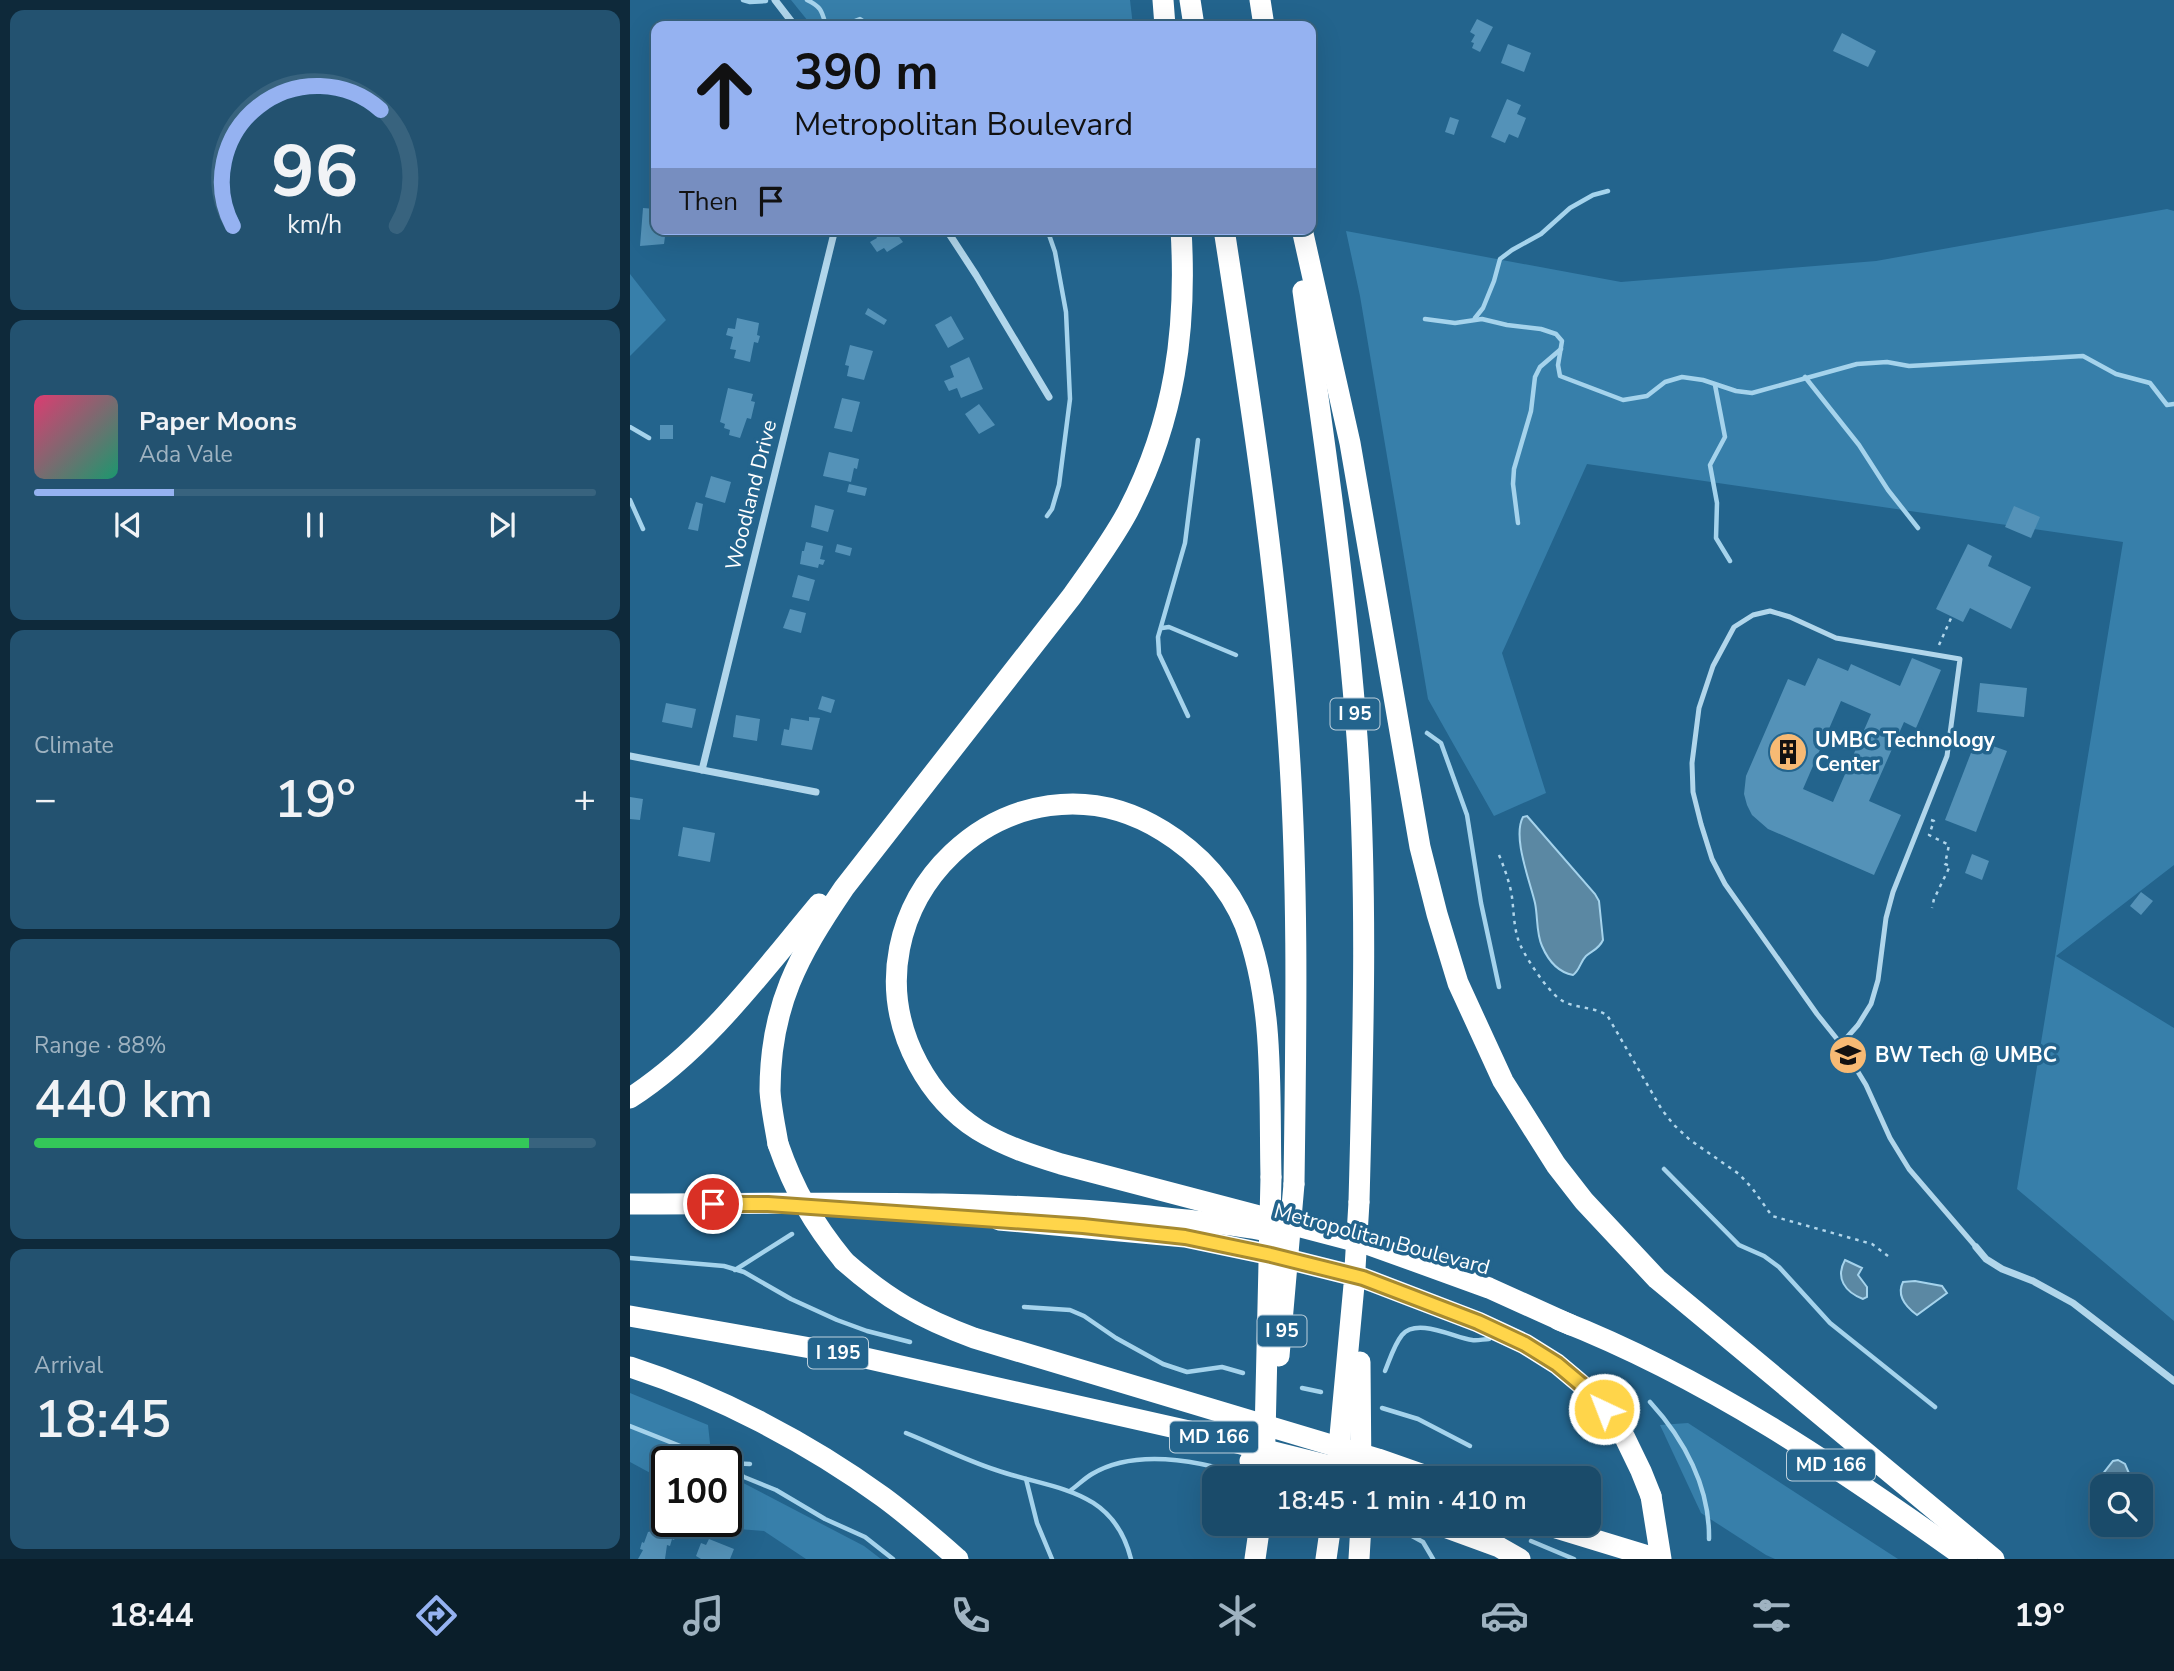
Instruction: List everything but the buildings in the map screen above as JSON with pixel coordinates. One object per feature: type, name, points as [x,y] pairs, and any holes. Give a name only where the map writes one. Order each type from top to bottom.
[{"type":"highway","points":[[1163,0],[1165,21]]},
{"type":"highway","points":[[1190,0],[1193,21]]},
{"type":"highway","points":[[1260,0],[1263,21]]},
{"type":"highway","points":[[1181,235],[1184,289],[1181,340],[1171,393],[1145,473],[1127,512],[1072,596],[844,888],[810,938],[789,981],[772,1054],[770,1094],[778,1144],[790,1179],[807,1211],[844,1261],[902,1307],[938,1325],[974,1338],[1396,1466]]},
{"type":"highway","name":"I 95","points":[[1225,235],[1260,465],[1276,599],[1288,735],[1295,875],[1297,985],[1294,1184],[1266,1466]]},
{"type":"highway","name":"I 95","points":[[1295,235],[1330,478],[1345,602],[1357,738],[1365,992],[1359,1202],[1337,1466]]},
{"type":"highway","points":[[1303,235],[1350,443],[1420,847],[1458,983],[1503,1081],[1563,1174],[1608,1228],[1657,1279],[1994,1559]]},
{"type":"highway","points":[[630,1098],[674,1065],[740,998],[939,765]]},
{"type":"highway","points":[[1265,1466],[1270,1219],[1271,1177],[1268,1049],[1262,992],[1254,952],[1244,922],[1207,865],[1184,844],[1127,812],[1098,806],[1070,805],[1040,808],[1010,816],[983,829],[957,847],[932,874],[911,908],[901,940],[896,981],[899,1016],[910,1049],[927,1080],[951,1109],[977,1130],[1014,1149],[1061,1164],[1270,1219],[1370,1245],[1489,1288],[1571,1325]]},
{"type":"highway","points":[[1359,1202],[1360,1466]]},
{"type":"highway","name":"Metropolitan Boulevard","points":[[630,1204],[963,1205],[1084,1209],[1276,1233],[1368,1256],[1474,1289],[1571,1325],[1646,1359],[1740,1408],[1816,1455],[1967,1559]]},
{"type":"highway","points":[[768,1204],[1083,1226],[1185,1237],[1363,1278],[1478,1322],[1525,1344],[1557,1364],[1582,1385],[1614,1422],[1633,1453],[1651,1496],[1660,1559],[1582,1536]]},
{"type":"highway","name":"I 195","points":[[630,1315],[862,1357],[1044,1397]]},
{"type":"highway","points":[[630,1367],[708,1397],[825,1459],[884,1497],[958,1559]]},
{"type":"highway","points":[[1044,1397],[1186,1439],[1265,1466]]},
{"type":"highway","name":"MD 166","points":[[1044,1397],[1328,1466]]},
{"type":"highway","points":[[1255,1559],[1258,1536]]},
{"type":"highway","points":[[1326,1559],[1329,1536]]},
{"type":"highway","points":[[1359,1559],[1360,1536]]},
{"type":"highway","points":[[1468,1536],[1520,1559]]},
{"type":"highway","points":[[1601,1536],[1667,1559]]},
{"type":"street","points":[[775,0],[791,21]]},
{"type":"street","name":"Woodland Drive","points":[[702,770],[834,235]]},
{"type":"street","points":[[950,235],[1049,397]]},
{"type":"street","points":[[630,756],[816,792]]},
{"type":"street","points":[[1976,1247],[1986,1259],[2002,1269],[2033,1281],[2073,1303],[2174,1381]]},
{"type":"lane","points":[[1841,1044],[1858,1025],[1871,1004],[1878,980],[1886,918],[1893,892],[1947,756],[1960,659],[1836,638],[1770,611],[1752,615],[1734,627],[1713,666],[1699,708],[1692,763],[1693,792],[1712,859],[1725,884],[1841,1044],[1866,1085],[1890,1138],[1909,1170],[1976,1247]]},
{"type":"path","points":[[1941,636],[1952,616]]},
{"type":"path","points":[[1922,820],[1934,821],[1929,835],[1949,845],[1945,864],[1950,866],[1932,908]]},
{"type":"path","points":[[1499,855],[1512,893],[1519,942],[1543,983],[1560,1000],[1576,1006],[1596,1008],[1607,1015],[1662,1110],[1674,1125],[1690,1140],[1739,1174],[1772,1216],[1872,1244],[1888,1256]]},
{"type":"shaded area","points":[[791,0],[1130,0],[1132,21],[808,21]]},
{"type":"shaded area","points":[[2167,209],[2174,211],[2174,865],[2056,956],[2174,1028],[2174,1321],[2017,1189],[2123,542],[1587,464],[1502,653],[1546,793],[1494,816],[1428,699],[1360,296],[1346,231],[1621,282],[1876,261]]},
{"type":"shaded area","points":[[630,274],[666,320],[630,356]]},
{"type":"shaded area","points":[[1527,816],[1599,901],[1603,940],[1586,956],[1573,975],[1554,965],[1540,941],[1535,903],[1521,847],[1520,826],[1523,817]]},
{"type":"shaded area","points":[[1845,1260],[1862,1268],[1858,1275],[1867,1287],[1867,1297],[1863,1299],[1857,1296],[1844,1284],[1841,1273]]},
{"type":"shaded area","points":[[1915,1281],[1942,1286],[1947,1293],[1917,1315],[1901,1296],[1903,1282]]},
{"type":"shaded area","points":[[630,1393],[708,1425],[710,1446],[651,1446],[651,1473],[630,1462]]},
{"type":"shaded area","points":[[1688,1423],[1898,1559],[1775,1559],[1701,1513],[1660,1425]]},
{"type":"shaded area","points":[[2118,1460],[2125,1464],[2129,1474],[2103,1474],[2113,1461]]},
{"type":"shaded area","points":[[742,1482],[864,1546],[881,1559],[806,1559],[764,1531],[742,1529]]},
{"type":"waterway","points":[[743,0],[766,1]]},
{"type":"waterway","points":[[807,0],[821,10],[824,21]]},
{"type":"waterway","points":[[855,21],[863,21]]},
{"type":"waterway","points":[[1475,318],[1483,308],[1500,259],[1541,234],[1570,208],[1593,195],[1608,191]]},
{"type":"waterway","points":[[1047,516],[1052,509],[1059,485],[1070,399],[1066,312],[1055,252],[1049,235]]},
{"type":"waterway","points":[[1425,319],[1455,323],[1482,319],[1556,334],[1562,341],[1558,365],[1560,376],[1623,400],[1647,396],[1665,382],[1682,377],[1752,393],[1857,364],[1887,362],[1909,366],[2083,356],[2116,374],[2150,383],[2167,405],[2174,404]]},
{"type":"waterway","points":[[1518,523],[1513,484],[1514,469],[1531,411],[1535,377],[1540,367],[1561,349]]},
{"type":"waterway","points":[[1805,377],[1859,445],[1888,490],[1918,528]]},
{"type":"waterway","points":[[1715,385],[1725,437],[1710,465],[1717,503],[1716,538],[1730,561]]},
{"type":"waterway","points":[[630,427],[649,438]]},
{"type":"waterway","points":[[1188,716],[1159,654],[1158,637],[1185,543],[1198,440]]},
{"type":"waterway","points":[[630,500],[643,529]]},
{"type":"waterway","points":[[1162,628],[1169,627],[1236,655]]},
{"type":"waterway","points":[[1427,733],[1441,743],[1467,815],[1481,903],[1499,987]]},
{"type":"waterway","points":[[1664,1169],[1739,1245],[1764,1256],[1779,1267],[1830,1323],[1935,1407]]},
{"type":"waterway","points":[[735,1270],[792,1234]]},
{"type":"waterway","points":[[630,1258],[724,1266],[744,1272],[791,1299],[837,1320],[910,1342]]},
{"type":"waterway","points":[[1024,1307],[1070,1310],[1163,1364],[1187,1372],[1222,1367],[1243,1373]]},
{"type":"waterway","points":[[1385,1371],[1397,1343],[1409,1330],[1426,1328],[1472,1340],[1489,1339]]},
{"type":"waterway","points":[[1302,1388],[1321,1392]]},
{"type":"waterway","points":[[1650,1402],[1674,1432],[1693,1465],[1705,1501],[1709,1539]]},
{"type":"waterway","points":[[1382,1408],[1418,1419],[1470,1446]]},
{"type":"waterway","points":[[630,1426],[680,1446]]},
{"type":"waterway","points":[[906,1433],[984,1466],[1059,1488],[1096,1504],[1122,1535],[1131,1559]]},
{"type":"waterway","points":[[1071,1490],[1092,1474],[1131,1461],[1174,1460],[1209,1466]]},
{"type":"waterway","points":[[742,1464],[750,1464]]},
{"type":"waterway","points":[[742,1476],[776,1490],[825,1519],[865,1537],[893,1559]]},
{"type":"waterway","points":[[1026,1479],[1037,1523],[1052,1559]]},
{"type":"waterway","points":[[1412,1536],[1423,1542],[1433,1559]]},
{"type":"waterway","points":[[1531,1541],[1574,1559]]},
{"type":"place","name":"UMBC Technology Center","points":[[1788,752]]},
{"type":"place","name":"BW Tech @ UMBC","points":[[1848,1055]]},
{"type":"route","points":[[713,1204],[768,1204],[1083,1226],[1185,1237],[1271,1255],[1363,1278],[1478,1322],[1525,1344],[1557,1364],[1582,1385],[1604,1409]]}]
